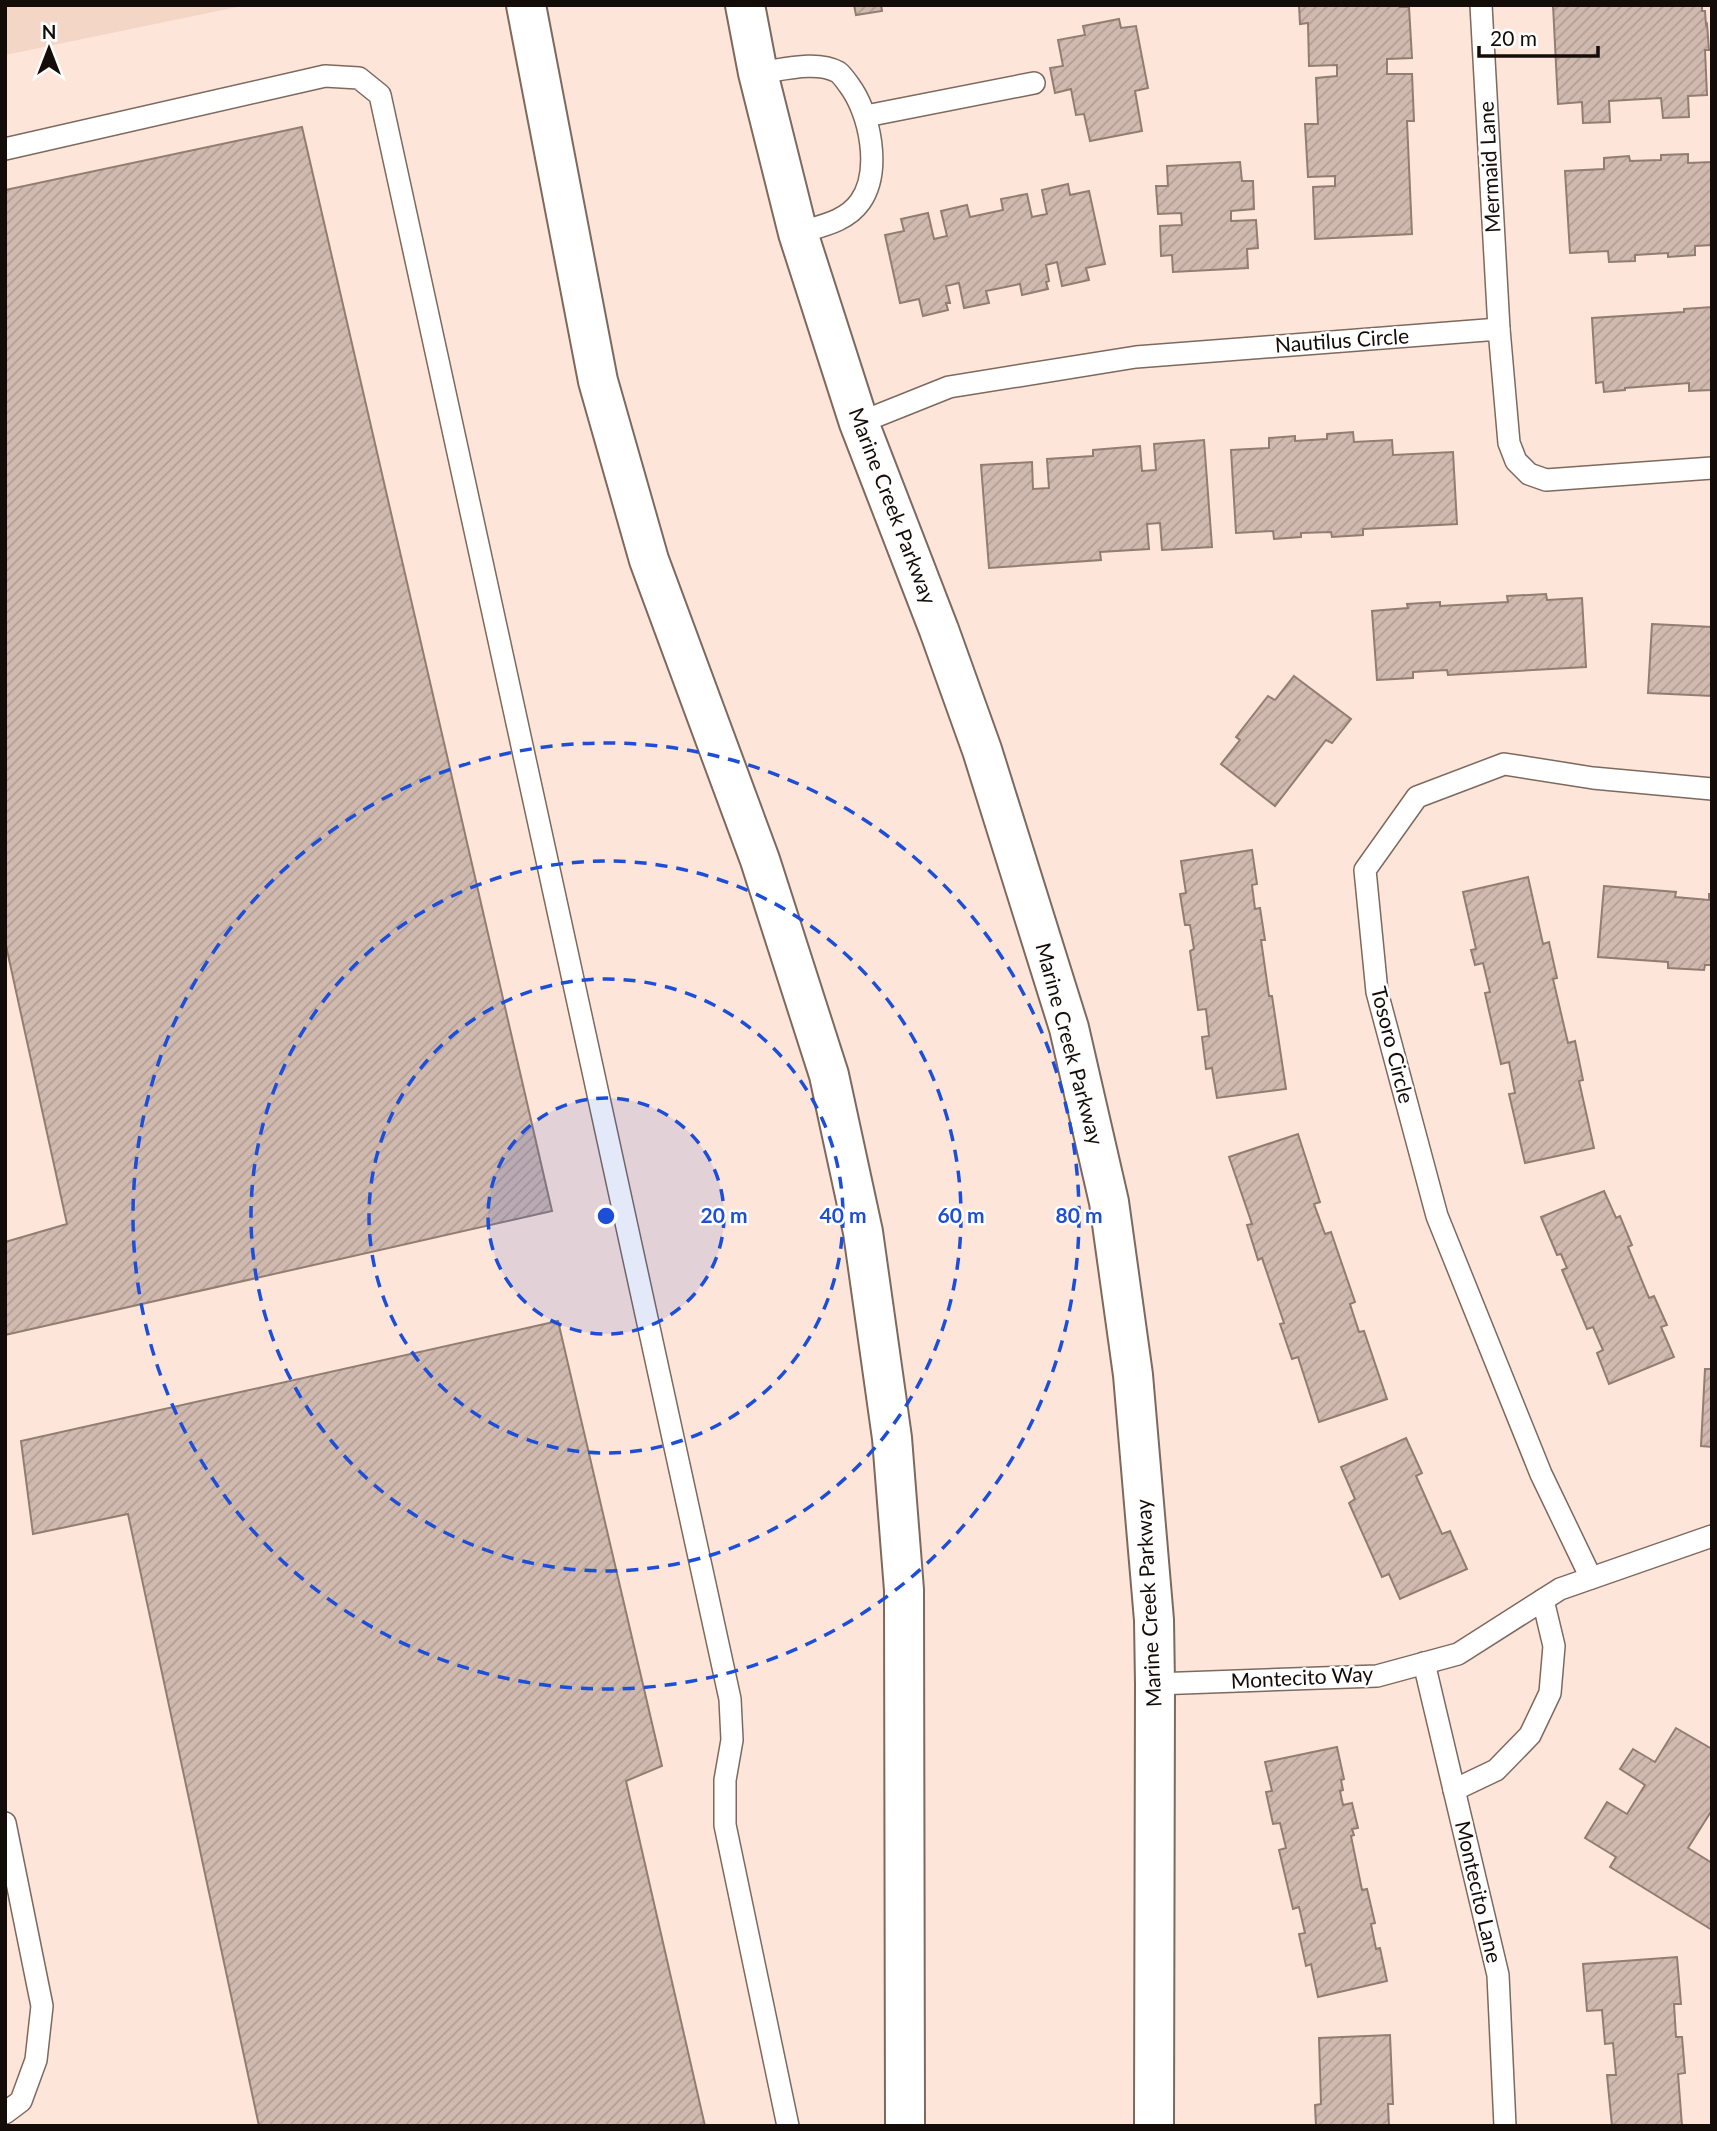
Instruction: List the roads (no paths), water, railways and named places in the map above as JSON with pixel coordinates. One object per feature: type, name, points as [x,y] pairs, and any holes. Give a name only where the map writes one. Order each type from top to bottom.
[{"type":"main road","points":[[526,5],[598,381],[649,560],[760,860],[829,1075],[863,1231],[892,1438],[904,1590],[905,2126]]},
{"type":"main road","name":"Marine Creek Parkway","points":[[745,5],[758,73],[799,233],[859,423],[982,750],[1069,1028],[1109,1202],[1133,1375],[1154,1620],[1154,2126]]},
{"type":"lane","name":"Mermaid Lane","points":[[1480,5],[1499,330]]},
{"type":"lane","points":[[758,73],[802,67],[824,68],[840,73],[866,116],[872,159],[868,183],[860,202],[844,218],[799,233]]},
{"type":"lane","points":[[5,149],[325,76],[359,78],[380,95],[730,1699],[732,1740],[725,1780],[725,1825],[788,2126]]},
{"type":"lane","points":[[866,116],[1034,83]]},
{"type":"lane","points":[[1499,330],[1509,443],[1516,461],[1529,474],[1546,480],[1712,468]]},
{"type":"lane","name":"Nautilus Circle","points":[[859,423],[948,387],[1136,357],[1499,330]]},
{"type":"lane","name":"Tosoro Circle","points":[[1591,1578],[1541,1474],[1437,1216],[1377,992],[1365,870],[1417,797],[1504,764],[1593,778],[1712,789]]},
{"type":"lane","name":"Montecito Way","points":[[1155,1684],[1377,1676],[1458,1654],[1560,1589],[1712,1536]]},
{"type":"lane","points":[[1454,1790],[1496,1770],[1530,1735],[1550,1693],[1554,1646],[1543,1600]]},
{"type":"lane","name":"Montecito Lane","points":[[1424,1663],[1498,1975],[1505,2126]]},
{"type":"lane","points":[[5,1823],[42,2006],[36,2060],[21,2101],[5,2113]]}]
